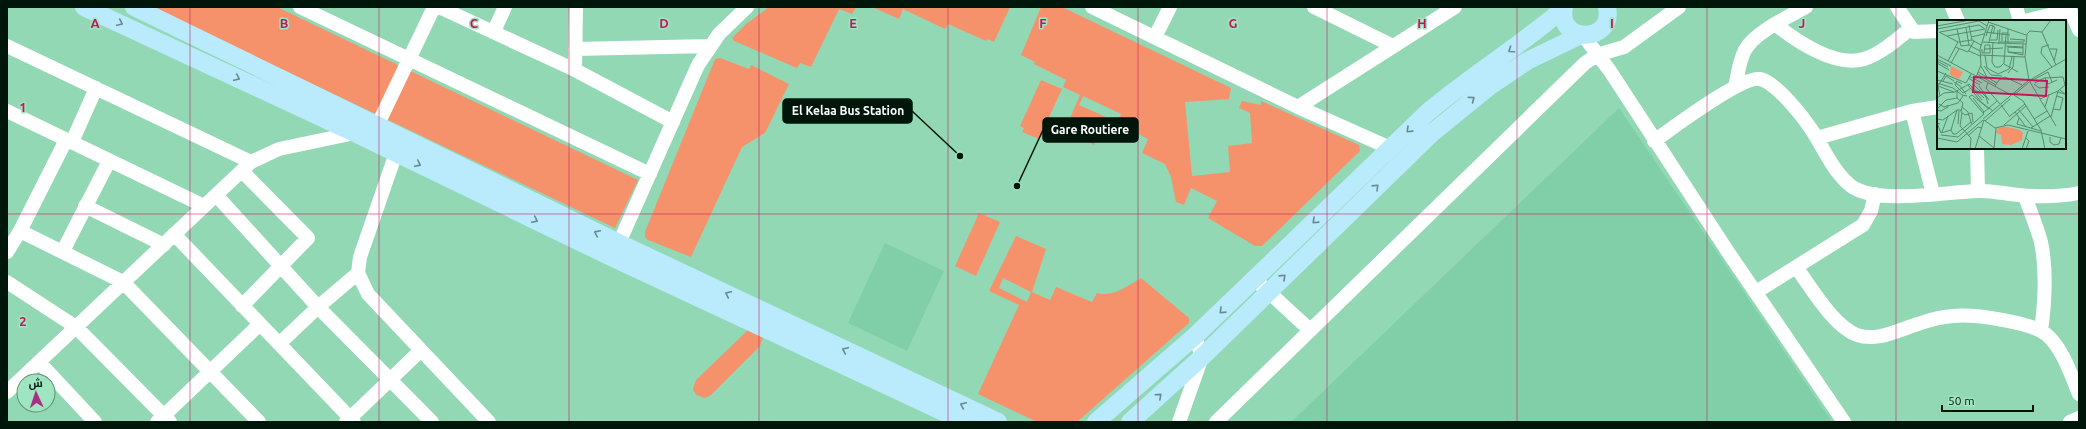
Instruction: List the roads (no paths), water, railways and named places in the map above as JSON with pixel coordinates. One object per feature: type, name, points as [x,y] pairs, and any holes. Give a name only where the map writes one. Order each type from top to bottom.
[{"type":"main road","points":[[84,7],[366,125],[400,145]]},
{"type":"main road","points":[[134,7],[366,125],[400,145],[965,422]]},
{"type":"main road","points":[[1130,422],[1202,357],[1267,292],[1432,133],[1490,86],[1546,51],[1582,35],[1596,33],[1605,18],[1620,7]]},
{"type":"main road","points":[[1564,8],[1564,20],[1568,27],[1582,35]]},
{"type":"main road","points":[[1096,422],[1195,336],[1390,148],[1456,88],[1535,33],[1564,8]]},
{"type":"main road","points":[[1535,33],[1546,51]]},
{"type":"main road","points":[[616,251],[998,422]]},
{"type":"street","points":[[300,7],[408,60],[650,174]]},
{"type":"street","points":[[7,392],[246,166],[279,149],[366,125],[408,60],[434,7]]},
{"type":"street","points":[[439,7],[494,31],[575,70],[673,122]]},
{"type":"street","points":[[494,31],[505,7]]},
{"type":"street","points":[[575,70],[576,7]]},
{"type":"street","points":[[616,251],[698,65],[709,46],[735,17],[747,7]]},
{"type":"street","points":[[1092,7],[1298,107],[1390,148]]},
{"type":"street","points":[[1155,37],[1170,7]]},
{"type":"street","points":[[1314,7],[1394,46]]},
{"type":"street","points":[[1298,107],[1455,7]]},
{"type":"street","points":[[1216,422],[1585,63],[1600,54],[1624,47],[1679,7]]},
{"type":"street","points":[[1735,87],[1742,56],[1747,47],[1775,24],[1806,7]]},
{"type":"street","points":[[1897,7],[1910,29],[1919,33],[1937,31]]},
{"type":"street","points":[[1952,7],[1958,20]]},
{"type":"street","points":[[2016,7],[2020,20]]},
{"type":"street","points":[[2028,20],[2069,8],[2079,30]]},
{"type":"street","points":[[1600,54],[1605,18]]},
{"type":"street","points":[[1775,24],[1797,42],[1808,48],[1826,55],[1854,61],[1865,59],[1910,29]]},
{"type":"street","points":[[1582,35],[1600,54],[1654,141],[1844,422]]},
{"type":"street","points":[[7,46],[96,88],[246,166],[308,238],[279,266],[242,306]]},
{"type":"street","points":[[575,49],[709,46]]},
{"type":"street","points":[[1654,141],[1735,87],[1750,80],[1758,79],[1772,85],[1806,121],[1839,173],[1852,186],[1875,194],[1909,196],[1978,191],[2046,197],[2079,193]]},
{"type":"street","points":[[7,252],[69,141],[96,88]]},
{"type":"street","points":[[1816,138],[1912,111],[1937,107]]},
{"type":"street","points":[[7,111],[204,206]]},
{"type":"street","points":[[1912,111],[1933,194]]},
{"type":"street","points":[[400,145],[360,257],[358,274],[368,294],[420,351],[489,422]]},
{"type":"street","points":[[1977,149],[1978,191]]},
{"type":"street","points":[[63,251],[109,161]]},
{"type":"street","points":[[1756,292],[1863,225],[1871,211],[1875,194]]},
{"type":"street","points":[[216,195],[279,266],[318,307],[432,422]]},
{"type":"street","points":[[2025,196],[2041,242],[2044,267],[2044,299],[2040,331]]},
{"type":"street","points":[[85,206],[164,244]]},
{"type":"street","points":[[20,231],[123,282],[259,422]]},
{"type":"street","points":[[174,234],[350,421],[420,351]]},
{"type":"street","points":[[1796,268],[1840,324],[1856,335],[1868,338],[1880,337],[1930,320],[1953,316],[1980,316],[2011,322],[2047,334],[2056,345],[2079,394]]},
{"type":"street","points":[[279,344],[318,307],[358,274]]},
{"type":"street","points":[[1255,279],[1267,292],[1310,330]]},
{"type":"street","points":[[9,286],[76,327],[163,420],[260,324]]},
{"type":"street","points":[[1179,422],[1202,357],[1195,336]]},
{"type":"street","points":[[39,362],[95,422]]},
{"type":"street","points":[[2070,422],[2079,418]]},
{"type":"place","name":"El Kelaa Bus Station","points":[[960,156]]},
{"type":"place","name":"Gare Routiere","points":[[1017,186]]}]
